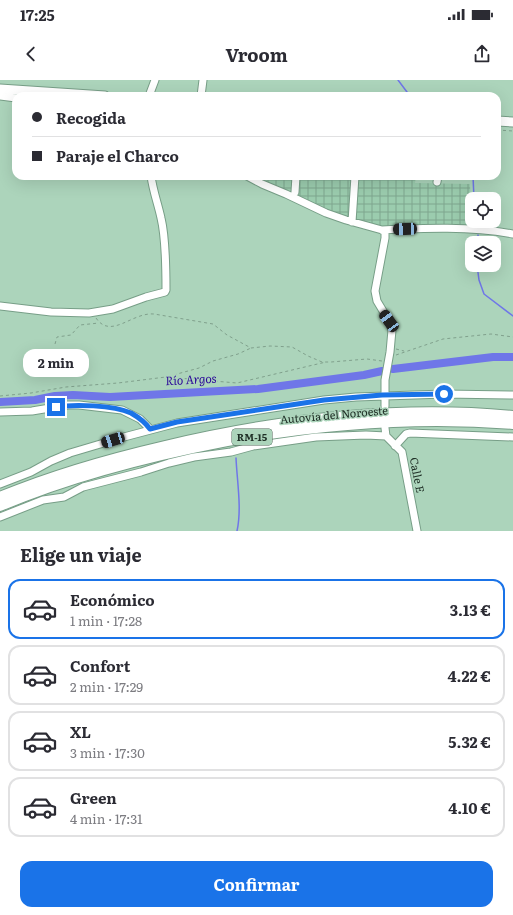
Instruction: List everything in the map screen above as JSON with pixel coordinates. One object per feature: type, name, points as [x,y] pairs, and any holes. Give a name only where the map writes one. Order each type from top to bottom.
[{"type":"highway","name":"Autovía del Noroeste","points":[[0,497],[64,473],[129,454],[194,439],[285,423],[377,413],[450,412],[513,416]]},
{"type":"highway","name":"Autovía del Noroeste","points":[[0,506],[57,484],[130,462],[186,449],[273,433],[364,423],[427,421],[513,424]]},
{"type":"main road","points":[[0,89],[19,92]]},
{"type":"main road","points":[[501,121],[512,120]]},
{"type":"street","points":[[150,92],[154,80]]},
{"type":"street","points":[[202,92],[204,80]]},
{"type":"street","points":[[0,96],[12,98]]},
{"type":"street","points":[[0,306],[51,312],[92,313],[112,310],[146,297],[166,292],[164,240],[161,220],[151,180]]},
{"type":"street","points":[[254,180],[326,213],[382,230],[457,229],[513,234]]},
{"type":"street","points":[[295,192],[296,180]]},
{"type":"street","points":[[352,222],[355,180]]},
{"type":"street","points":[[382,230],[385,232],[385,238],[376,285],[376,296],[391,326],[392,343],[385,380],[386,406]]},
{"type":"street","points":[[0,484],[31,472],[70,453],[177,422],[324,400],[385,395],[513,395]]},
{"type":"street","points":[[0,412],[32,411],[68,405],[79,405],[122,410],[140,419],[150,429]]},
{"type":"street","points":[[0,516],[42,500],[64,497],[84,487],[194,457],[316,437],[366,435],[386,436],[385,428]]},
{"type":"street","points":[[395,446],[406,434],[410,433],[513,437]]},
{"type":"street","name":"Calle E","points":[[386,436],[402,452],[418,531]]},
{"type":"path","points":[[501,130],[513,131]]},
{"type":"path","points":[[92,313],[99,323],[105,326],[114,327],[135,317],[148,313],[200,321],[213,324],[227,335],[252,348]]},
{"type":"path","points":[[55,344],[57,337],[71,334],[80,325],[99,323]]},
{"type":"path","points":[[0,396],[74,386],[173,377],[237,383],[326,362],[367,359],[389,360],[405,352],[442,339],[491,334],[513,336]]},
{"type":"path","points":[[392,343],[395,348],[405,352]]},
{"type":"path","points":[[173,377],[177,374],[198,368],[213,361],[238,354],[252,348],[270,346],[292,347],[317,360],[326,362]]},
{"type":"shaded area","points":[[256,180],[415,180],[415,183],[470,184],[470,192],[465,192],[465,228],[472,228],[472,230],[382,230],[362,225]]},
{"type":"waterway","points":[[398,80],[407,92]]},
{"type":"waterway","points":[[473,180],[474,192]]},
{"type":"waterway","points":[[478,272],[484,294],[513,316]]},
{"type":"waterway","name":"Río Argos","points":[[393,369],[493,357],[513,357]]},
{"type":"waterway","name":"Río Argos","points":[[0,402],[35,400],[55,396],[73,395],[110,397],[258,389],[364,375],[382,371]]},
{"type":"waterway","points":[[236,458],[239,504],[237,531]]},
{"type":"route","points":[[56,407],[79,405],[122,410],[131,413],[140,419],[150,429],[177,422],[356,396],[444,394]]}]
